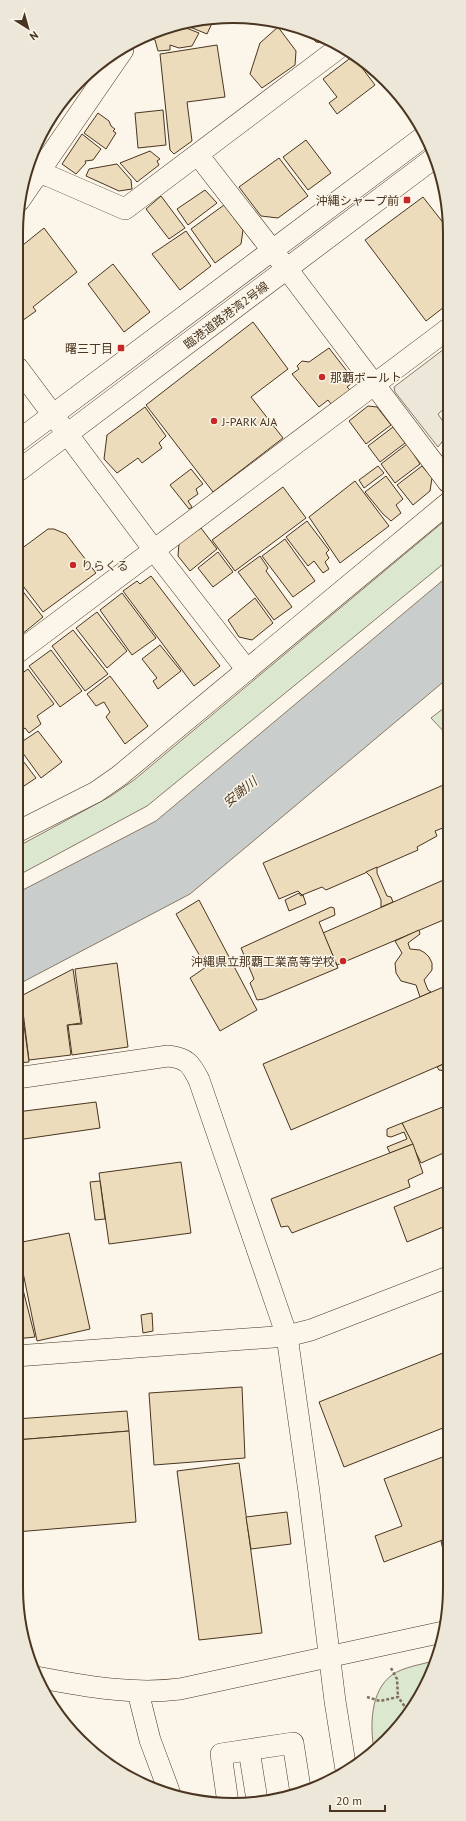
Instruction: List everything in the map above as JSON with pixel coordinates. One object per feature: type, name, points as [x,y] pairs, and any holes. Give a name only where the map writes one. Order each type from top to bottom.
[{"type":"street","points":[[118,57],[34,173],[49,176],[125,209],[335,50]]},
{"type":"street","name":"臨港道路港湾2号線","points":[[23,437],[421,139]]},
{"type":"street","points":[[198,155],[287,269],[443,475]]},
{"type":"street","name":"臨港道路港湾2号線","points":[[23,467],[430,161]]},
{"type":"street","points":[[23,648],[443,333]]},
{"type":"street","points":[[23,375],[154,550],[247,670]]},
{"type":"street","points":[[23,829],[96,792],[119,776],[443,507]]},
{"type":"street","points":[[23,1077],[168,1056],[179,1057],[192,1065],[200,1080],[287,1336],[345,1766]]},
{"type":"street","points":[[23,1355],[287,1336],[311,1330],[443,1279]]},
{"type":"street","points":[[44,1678],[97,1688],[138,1692],[180,1690],[438,1633]]},
{"type":"street","points":[[138,1692],[150,1740],[167,1788]]},
{"type":"street","points":[[227,1798],[221,1754],[293,1743],[300,1787]]},
{"type":"street","points":[[249,1750],[256,1797]]},
{"type":"path","points":[[391,1668],[397,1679],[398,1697],[406,1708]]},
{"type":"path","points":[[367,1697],[380,1702],[398,1697]]},
{"type":"green space","points":[[443,522],[443,564],[147,806],[23,873],[23,844],[111,796],[134,780]]},
{"type":"green space","points":[[443,709],[443,731],[431,718]]},
{"type":"green space","points":[[430,1662],[408,1705],[400,1716],[373,1744],[373,1710],[379,1690],[396,1672]]},
{"type":"shaded area","points":[[443,350],[443,410],[438,414],[443,422],[443,440],[438,447],[395,392],[394,387]]},
{"type":"water","name":"安謝川","points":[[443,580],[443,682],[190,894],[23,982],[23,890],[156,821]]},
{"type":"building","points":[[212,24],[207,34],[191,27]]},
{"type":"building","points":[[187,28],[199,33],[192,46],[179,48],[170,45],[170,50],[158,51],[155,40],[153,39]]},
{"type":"building","points":[[277,28],[296,51],[295,65],[262,88],[250,74],[260,43]]},
{"type":"building","points":[[217,45],[225,97],[187,102],[192,141],[174,154],[170,150],[160,54]]},
{"type":"building","points":[[350,58],[360,65],[375,85],[337,114],[329,103],[337,97],[323,79]]},
{"type":"building","points":[[163,110],[166,145],[138,148],[135,113]]},
{"type":"building","points":[[98,113],[109,121],[111,126],[115,129],[113,131],[116,133],[106,149],[84,133]]},
{"type":"building","points":[[82,134],[101,149],[93,160],[85,161],[86,163],[76,174],[62,164]]},
{"type":"building","points":[[306,140],[331,173],[308,190],[283,157]]},
{"type":"building","points":[[150,151],[160,159],[157,161],[159,165],[137,182],[120,163]]},
{"type":"building","points":[[279,158],[308,196],[278,218],[261,216],[239,187]]},
{"type":"building","points":[[117,164],[131,180],[132,189],[119,191],[86,176],[89,169]]},
{"type":"building","points":[[205,190],[217,203],[188,225],[177,209]]},
{"type":"building","points":[[161,196],[185,228],[169,239],[146,209]]},
{"type":"building","points":[[423,197],[443,223],[443,308],[426,321],[365,240]]},
{"type":"building","points":[[224,205],[243,230],[241,244],[215,263],[191,229]]},
{"type":"building","points":[[44,228],[77,272],[33,307],[36,311],[23,320],[23,245]]},
{"type":"building","points":[[186,231],[211,266],[180,290],[152,254]]},
{"type":"building","points":[[113,264],[150,312],[124,332],[88,284]]},
{"type":"building","name":"J-PARK AJA","points":[[253,322],[288,369],[251,397],[283,438],[213,492],[146,405]]},
{"type":"building","name":"那覇ボールト","points":[[329,348],[353,379],[351,384],[347,387],[350,390],[331,404],[328,400],[319,407],[292,374],[299,369],[297,366],[302,361],[309,362]]},
{"type":"building","points":[[368,406],[377,407],[391,425],[366,444],[349,421]]},
{"type":"building","points":[[145,407],[166,436],[159,443],[162,448],[142,463],[138,458],[117,473],[104,459],[107,435]]},
{"type":"building","points":[[393,427],[405,443],[380,462],[368,446]]},
{"type":"building","points":[[407,444],[420,464],[395,483],[381,464]]},
{"type":"building","points":[[378,466],[384,473],[364,488],[359,480]]},
{"type":"building","points":[[422,466],[432,478],[430,491],[413,505],[397,485]]},
{"type":"building","points":[[191,469],[203,484],[196,489],[198,494],[188,501],[192,507],[189,509],[170,485]]},
{"type":"building","points":[[386,476],[403,499],[396,505],[401,513],[391,521],[383,514],[365,492]]},
{"type":"building","points":[[355,481],[389,526],[340,563],[309,517]]},
{"type":"building","points":[[283,487],[306,518],[235,571],[212,540]]},
{"type":"building","points":[[307,521],[329,550],[326,553],[329,558],[325,562],[329,569],[323,573],[314,561],[308,566],[286,537]]},
{"type":"building","points":[[201,528],[217,549],[190,571],[178,556],[179,543]]},
{"type":"building","points":[[48,529],[54,529],[66,534],[96,573],[43,612],[23,586],[23,548]]},
{"type":"building","points":[[285,539],[315,581],[293,597],[262,556]]},
{"type":"building","points":[[218,552],[233,572],[213,587],[198,568]]},
{"type":"building","points":[[260,556],[268,568],[266,571],[292,607],[274,620],[238,572]]},
{"type":"building","points":[[151,576],[220,666],[194,686],[123,591],[137,581],[140,584]]},
{"type":"building","points":[[23,592],[43,617],[23,633]]},
{"type":"building","points":[[122,593],[156,638],[132,655],[100,610]]},
{"type":"building","points":[[255,598],[273,623],[252,640],[239,637],[228,620]]},
{"type":"building","points":[[97,612],[127,651],[107,668],[76,628]]},
{"type":"building","points":[[73,630],[108,674],[85,691],[52,646]]},
{"type":"building","points":[[160,645],[181,671],[158,689],[153,681],[157,678],[142,659]]},
{"type":"building","points":[[51,650],[82,691],[60,707],[29,666]]},
{"type":"building","points":[[28,669],[54,704],[37,716],[41,724],[29,733],[25,728],[23,729],[23,673]]},
{"type":"building","points":[[110,676],[148,726],[125,744],[106,717],[110,712],[104,702],[96,706],[87,694]]},
{"type":"building","points":[[38,731],[62,762],[41,778],[23,753],[23,741]]},
{"type":"building","points":[[23,761],[36,778],[23,787]]},
{"type":"building","points":[[443,785],[443,828],[435,831],[437,836],[417,847],[418,850],[326,890],[322,887],[302,895],[298,891],[279,899],[263,863]]},
{"type":"building","points":[[377,867],[377,873],[387,896],[391,897],[393,902],[381,907],[381,900],[371,877],[366,872]]},
{"type":"building","points":[[443,880],[443,920],[337,965],[323,933]]},
{"type":"building","points":[[299,893],[301,896],[303,895],[306,904],[289,911],[285,900]]},
{"type":"building","points":[[199,900],[257,1010],[220,1031],[190,978],[206,967],[176,914]]},
{"type":"building","points":[[331,907],[334,908],[335,915],[319,922],[338,968],[264,999],[257,1000],[250,983],[254,979],[241,948]]},
{"type":"building","points":[[419,930],[420,934],[408,943],[410,949],[420,950],[425,953],[432,963],[432,970],[424,980],[428,990],[431,992],[420,997],[416,985],[401,981],[396,973],[395,963],[402,953],[395,941]]},
{"type":"building","points":[[117,963],[128,1047],[72,1055],[68,1025],[82,1024],[75,969]]},
{"type":"building","points":[[73,969],[81,1023],[67,1025],[71,1055],[29,1060],[23,1012],[23,995]]},
{"type":"building","points":[[443,987],[443,1064],[291,1130],[263,1064]]},
{"type":"building","points":[[23,1018],[29,1062],[23,1062]]},
{"type":"building","points":[[443,1064],[443,1071],[439,1070],[437,1067]]},
{"type":"building","points":[[96,1102],[100,1128],[23,1139],[23,1111]]},
{"type":"building","points":[[443,1107],[443,1153],[421,1163],[402,1123]]},
{"type":"building","points":[[402,1123],[413,1144],[390,1153],[387,1147],[407,1139],[404,1132],[391,1137],[387,1136],[387,1129]]},
{"type":"building","points":[[413,1144],[423,1173],[408,1180],[410,1187],[292,1233],[288,1226],[281,1227],[271,1199]]},
{"type":"building","points":[[181,1162],[191,1233],[109,1244],[99,1173]]},
{"type":"building","points":[[100,1181],[105,1219],[95,1220],[90,1182]]},
{"type":"building","points":[[443,1187],[443,1227],[407,1242],[394,1207]]},
{"type":"building","points":[[69,1233],[90,1329],[37,1341],[23,1272],[23,1242]]},
{"type":"building","points":[[23,1290],[35,1337],[23,1338]]},
{"type":"building","points":[[152,1313],[153,1331],[143,1333],[141,1315]]},
{"type":"building","points":[[443,1353],[443,1428],[344,1467],[319,1402]]},
{"type":"building","points":[[242,1387],[245,1458],[154,1465],[149,1393]]},
{"type":"building","points":[[127,1411],[129,1431],[23,1439],[23,1418]]},
{"type":"building","points":[[129,1431],[136,1522],[23,1531],[23,1439]]},
{"type":"building","points":[[443,1457],[443,1540],[384,1562],[375,1536],[402,1526],[384,1479]]},
{"type":"building","points":[[239,1463],[262,1633],[199,1640],[177,1471]]},
{"type":"building","points":[[287,1512],[291,1544],[251,1549],[246,1517]]},
{"type":"place","name":"沖縄シャープ前","points":[[407,200]]},
{"type":"place","name":"曙三丁目","points":[[121,348]]},
{"type":"place","name":"那覇ボールト","points":[[322,377]]},
{"type":"place","name":"J-PARK AJA","points":[[214,421]]},
{"type":"place","name":"りらくる","points":[[73,565]]},
{"type":"place","name":"沖縄県立那覇工業高等学校","points":[[343,961]]}]
